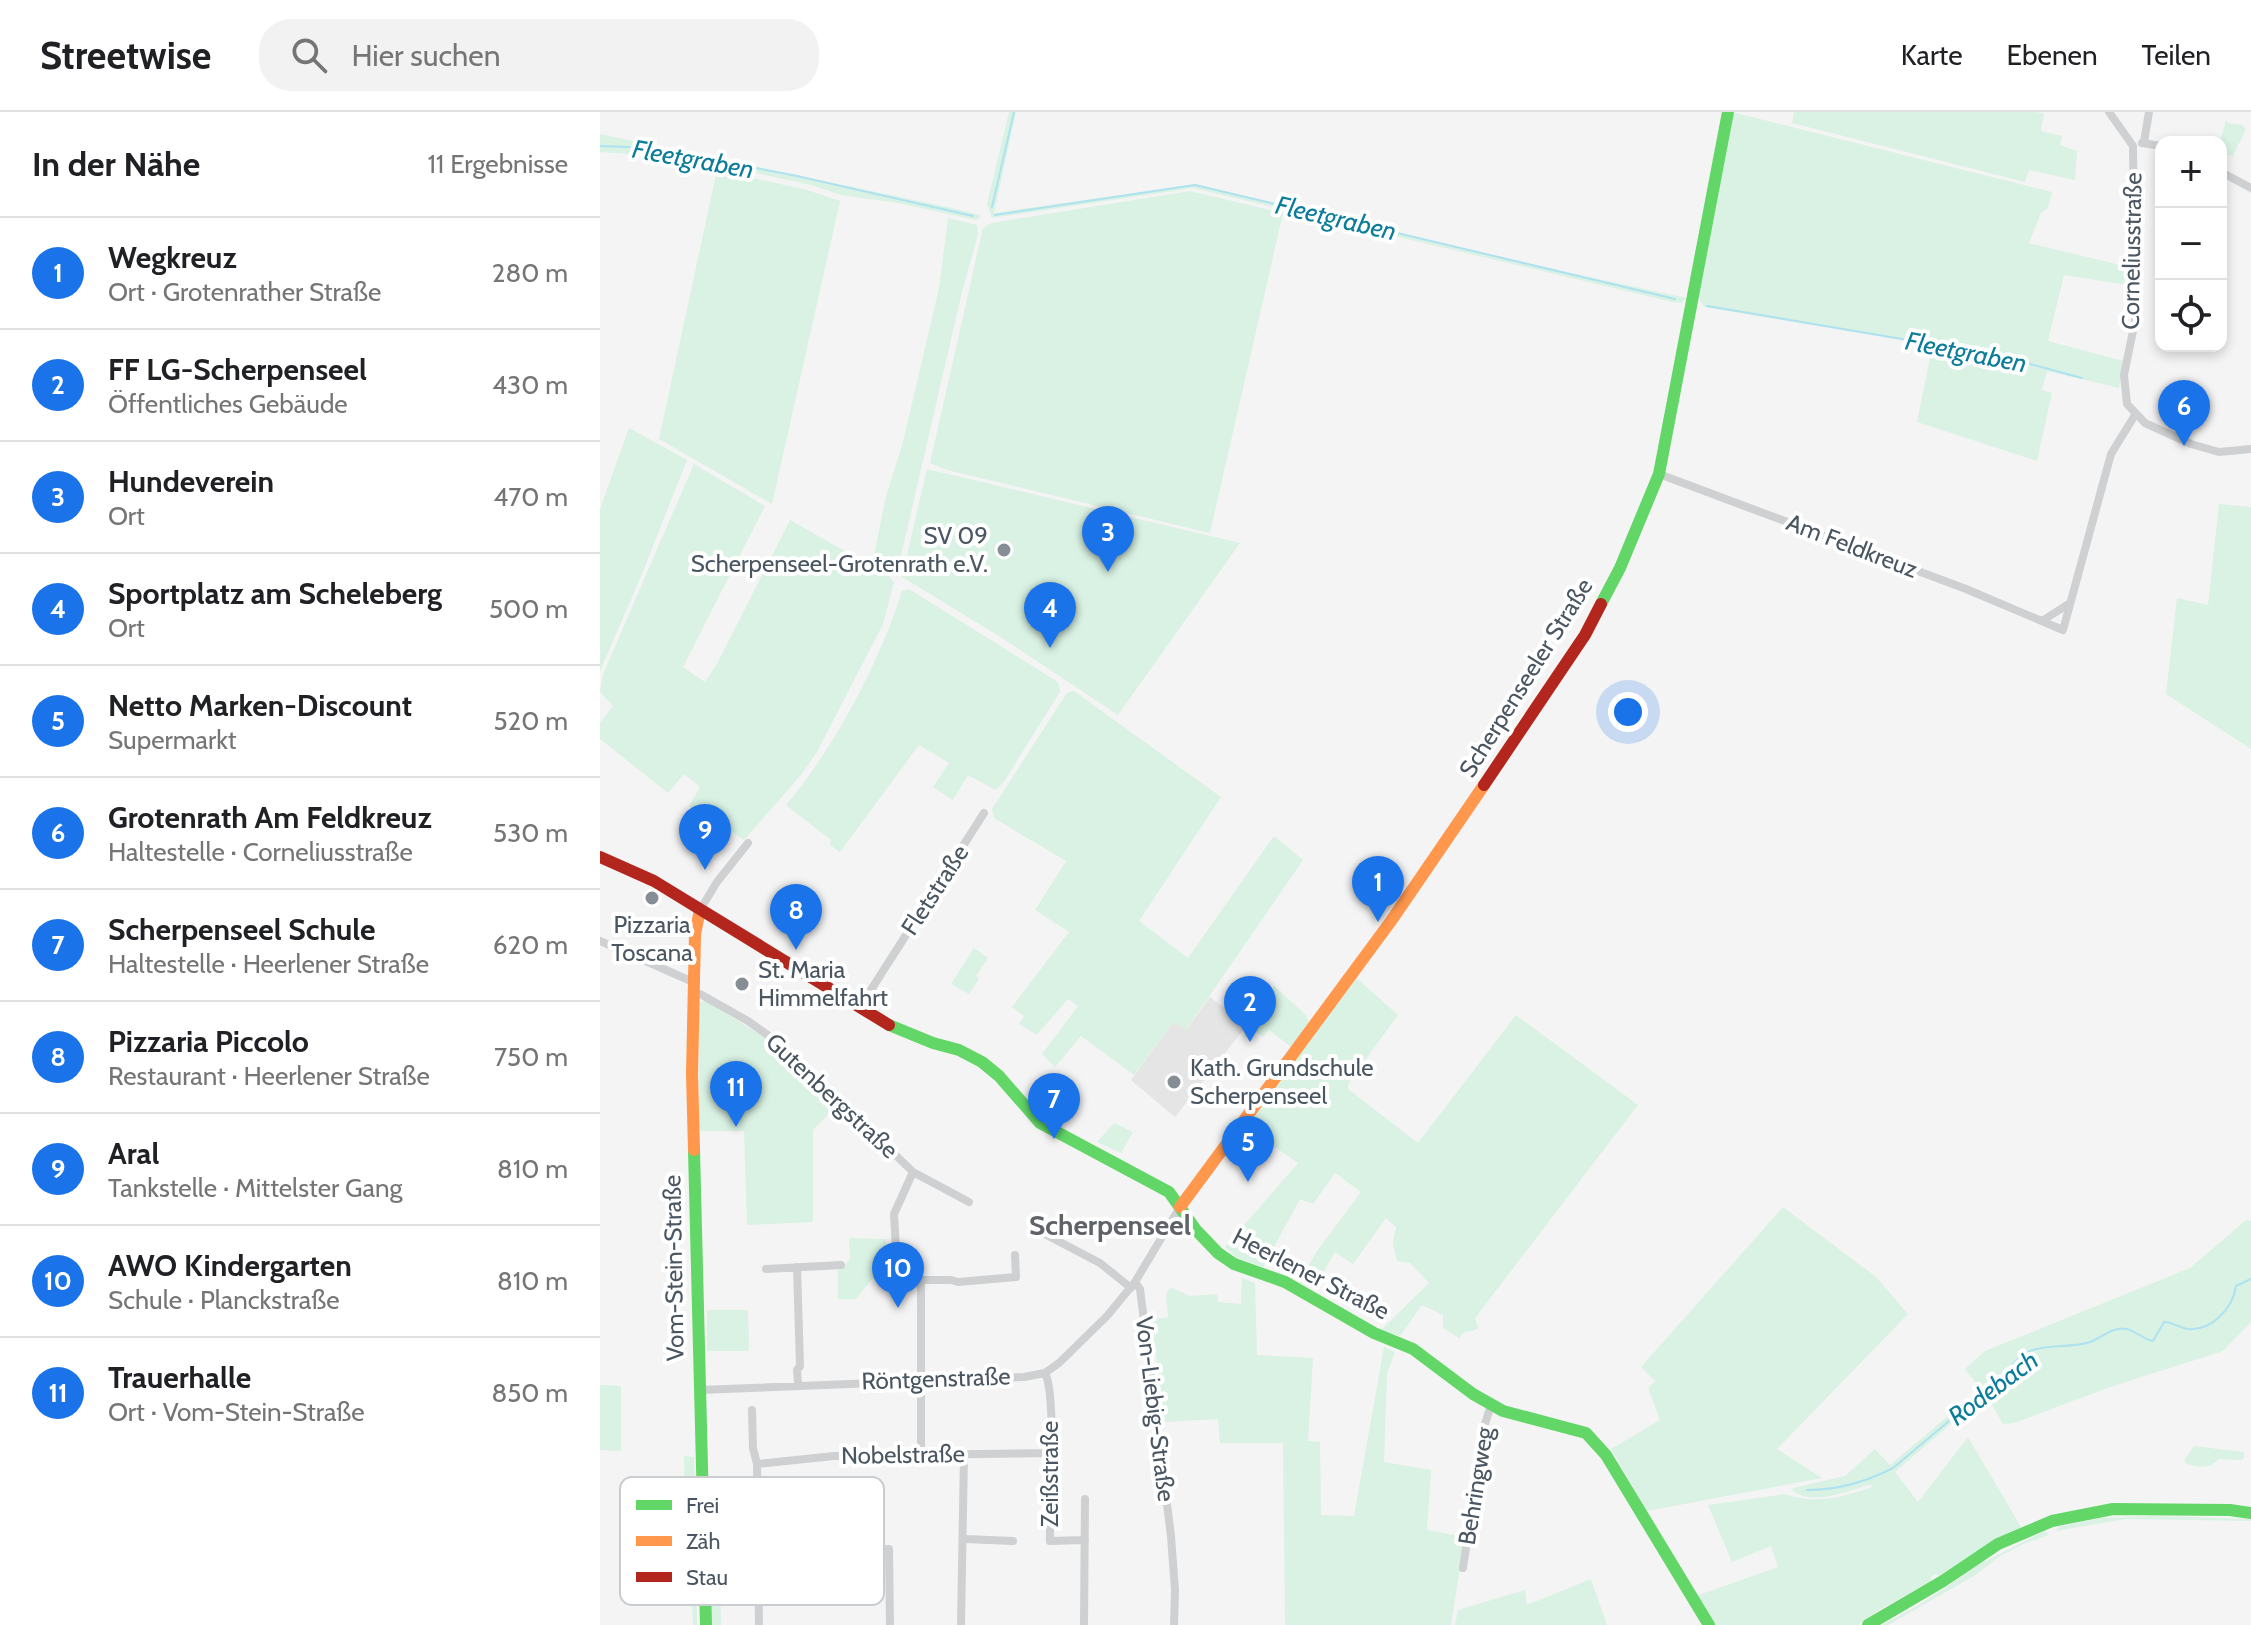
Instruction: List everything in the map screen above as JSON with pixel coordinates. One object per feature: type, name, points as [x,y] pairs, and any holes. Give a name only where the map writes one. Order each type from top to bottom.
[{"type":"main road","name":"Scherpenseeler Straße","points":[[1180,1207],[1391,921],[1585,635],[1620,568],[1659,474],[1728,112]]},
{"type":"main road","name":"Heerlener Straße","points":[[600,857],[620,863],[654,881],[885,1023],[959,1050],[982,1062],[999,1076],[1040,1123],[1160,1186],[1209,1244],[1234,1264],[1285,1282],[1374,1333],[1413,1349],[1491,1405],[1515,1415],[1578,1429],[1594,1441],[1617,1473],[1709,1625]]},
{"type":"main road","name":"Vom-Stein-Straße","points":[[700,910],[695,934],[692,1074],[702,1477]]},
{"type":"main road","points":[[1868,1625],[1998,1544],[2052,1521],[2113,1509],[2251,1513]]},
{"type":"main road","name":"Vom-Stein-Straße","points":[[705,1605],[706,1625]]},
{"type":"street","name":"Corneliusstraße","points":[[2109,112],[2133,146],[2135,321],[2124,387],[2127,404],[2135,415]]},
{"type":"street","points":[[2144,142],[2149,112]]},
{"type":"street","points":[[2133,146],[2144,142],[2155,145]]},
{"type":"street","points":[[2227,175],[2251,188]]},
{"type":"street","name":"Am Feldkreuz","points":[[1659,474],[1966,589],[2063,630],[2111,454],[2135,415]]},
{"type":"street","points":[[2135,415],[2155,428],[2217,451],[2251,449]]},
{"type":"street","points":[[2042,621],[2071,603]]},
{"type":"street","name":"Fletstraße","points":[[860,1007],[984,813]]},
{"type":"street","points":[[700,910],[717,882],[748,843]]},
{"type":"street","name":"Gutenbergstraße","points":[[600,941],[693,988],[748,1021],[783,1046],[913,1172],[969,1202]]},
{"type":"street","points":[[913,1172],[896,1207],[894,1234],[902,1280],[958,1282],[1016,1277],[1015,1255]]},
{"type":"street","name":"Von-Liebig-Straße","points":[[1174,1625],[1174,1581],[1167,1497],[1140,1289],[1133,1285],[1180,1207]]},
{"type":"street","points":[[1037,1230],[1100,1263],[1133,1285]]},
{"type":"street","points":[[766,1269],[841,1265]]},
{"type":"street","points":[[797,1267],[798,1384]]},
{"type":"street","points":[[921,1280],[921,1453]]},
{"type":"street","name":"Röntgenstraße","points":[[699,1390],[1024,1377],[1045,1373],[1071,1352],[1133,1285]]},
{"type":"street","name":"Zeißstraße","points":[[1045,1373],[1049,1380],[1050,1541],[1085,1540]]},
{"type":"street","name":"Behringweg","points":[[1463,1568],[1484,1427],[1491,1405]]},
{"type":"street","points":[[752,1410],[757,1477]]},
{"type":"street","name":"Nobelstraße","points":[[757,1464],[834,1456],[1050,1453]]},
{"type":"street","points":[[961,1625],[965,1539],[964,1454]]},
{"type":"street","name":"Zeißstraße","points":[[1084,1625],[1085,1499]]},
{"type":"street","points":[[965,1539],[1013,1541]]},
{"type":"street","points":[[884,1549],[889,1549],[890,1625]]},
{"type":"street","points":[[759,1605],[759,1625]]},
{"type":"shaded area","points":[[1210,997],[1247,1025],[1175,1117],[1131,1080],[1174,1021],[1187,1029]]},
{"type":"green space","points":[[1009,112],[1016,112],[994,213],[1196,184],[1492,256],[1687,298],[1681,303],[1672,302],[1193,188],[992,218],[987,204]]},
{"type":"green space","points":[[1794,112],[2036,112],[2044,114],[2041,131],[2062,136],[2060,145],[2077,151],[2075,180],[2029,170],[2025,182],[1792,123]]},
{"type":"green space","points":[[1736,113],[2052,192],[2048,208],[2041,213],[2029,243],[2128,267],[2128,285],[2064,275],[2048,341],[2123,361],[2119,388],[2047,371],[2042,390],[2052,393],[2037,461],[1917,422],[1931,353],[1925,344],[1704,307],[1698,297],[1730,115]]},
{"type":"green space","points":[[2226,120],[2246,129],[2233,156],[2227,154],[2227,136],[2222,136]]},
{"type":"green space","points":[[600,134],[952,208],[980,215],[980,218],[976,220],[898,203],[841,195],[811,185],[686,158],[600,152]]},
{"type":"green space","points":[[717,170],[807,190],[840,201],[772,504],[659,439]]},
{"type":"green space","points":[[1190,191],[1283,213],[1210,533],[947,470],[930,463],[983,228],[991,223]]},
{"type":"green space","points":[[948,218],[977,225],[978,234],[895,573],[873,561],[885,500],[903,442],[939,288]]},
{"type":"green space","points":[[629,428],[687,460],[600,671],[600,509]]},
{"type":"green space","points":[[694,464],[765,506],[683,667],[705,682],[790,520],[889,576],[894,582],[883,624],[817,752],[744,840],[725,827],[718,828],[689,806],[700,787],[684,774],[668,793],[600,739],[600,723],[613,706],[600,692],[603,674]]},
{"type":"green space","points":[[927,469],[1240,543],[1118,715],[999,636],[902,577]]},
{"type":"green space","points":[[2219,504],[2251,507],[2251,749],[2166,694],[2177,598],[2208,605]]},
{"type":"green space","points":[[909,589],[1058,682],[1060,692],[1003,783],[995,790],[968,775],[953,800],[933,787],[949,763],[919,745],[840,852],[830,845],[831,840],[786,805],[821,758],[854,703],[902,591]]},
{"type":"green space","points":[[1074,691],[1221,797],[1139,921],[1188,958],[1274,836],[1303,860],[1186,1030],[1173,1022],[1134,1075],[1081,1036],[1055,1067],[1042,1054],[1078,1006],[1068,999],[1037,1035],[1019,1024],[1024,1016],[1012,1007],[1069,932],[1035,910],[1066,861],[994,818],[992,809],[1067,693]]},
{"type":"green space","points":[[974,948],[988,958],[969,994],[951,984]]},
{"type":"green space","points":[[1353,975],[1398,1015],[1349,1082],[1348,1089],[1418,1143],[1516,1015],[1638,1105],[1475,1318],[1478,1328],[1464,1332],[1459,1338],[1443,1328],[1443,1315],[1422,1305],[1400,1336],[1381,1330],[1429,1283],[1410,1263],[1397,1261],[1393,1243],[1396,1227],[1386,1218],[1353,1264],[1335,1252],[1314,1289],[1299,1282],[1317,1251],[1361,1192],[1335,1173],[1313,1204],[1300,1199],[1263,1267],[1237,1258],[1225,1247],[1298,1163],[1260,1137],[1256,1142],[1240,1130]]},
{"type":"green space","points":[[1274,986],[1306,1015],[1309,1022],[1291,1047],[1269,1030],[1263,1037],[1247,1025]]},
{"type":"green space","points":[[705,1001],[780,1046],[840,1103],[813,1130],[813,1222],[747,1225],[744,1131],[699,1131],[699,1003]]},
{"type":"green space","points":[[1114,1123],[1133,1132],[1121,1153],[1097,1142]]},
{"type":"green space","points":[[1783,1207],[1876,1277],[1908,1314],[1777,1449],[1822,1478],[1647,1511],[1611,1449],[1660,1420],[1648,1388],[1655,1381],[1641,1367]]},
{"type":"green space","points":[[2246,1220],[2251,1221],[2251,1322],[2223,1351],[2110,1387],[2014,1423],[2003,1424],[1965,1369],[1985,1351],[2190,1268]]},
{"type":"green space","points":[[849,1238],[886,1239],[885,1274],[891,1279],[872,1279],[856,1299],[838,1299],[838,1267],[842,1268],[850,1259]]},
{"type":"green space","points":[[1242,1278],[1255,1283],[1257,1355],[1313,1358],[1308,1441],[1320,1442],[1321,1515],[1354,1516],[1384,1347],[1395,1352],[1387,1374],[1384,1462],[1431,1470],[1427,1530],[1465,1537],[1451,1625],[1285,1625],[1283,1443],[1220,1443],[1218,1419],[1165,1422],[1151,1320],[1168,1317],[1166,1295],[1170,1287],[1190,1296],[1217,1294],[1218,1302],[1241,1304]]},
{"type":"green space","points":[[707,1310],[748,1310],[749,1351],[707,1351]]},
{"type":"green space","points":[[600,1385],[621,1386],[621,1451],[600,1450]]},
{"type":"green space","points":[[1979,1390],[1983,1396],[1895,1472],[1918,1502],[1968,1437],[2021,1527],[1939,1576],[1931,1577],[1931,1581],[1858,1625],[1714,1625],[1696,1596],[1778,1567],[1771,1546],[1732,1562],[1708,1505],[1785,1494],[1808,1499],[1829,1498],[1872,1487],[1871,1484],[1820,1497],[1800,1495],[1792,1490],[1845,1476],[1875,1449],[1890,1465]]},
{"type":"green space","points":[[2194,1446],[2244,1452],[2244,1458],[2219,1459],[2204,1467],[2185,1463]]},
{"type":"green space","points":[[684,1456],[694,1457],[694,1477],[685,1477]]},
{"type":"green space","points":[[2152,1516],[2251,1521],[2125,1519],[2056,1531],[2058,1527],[2101,1518]]},
{"type":"green space","points":[[2045,1531],[2049,1535],[2000,1556],[1974,1576],[1888,1625],[1882,1625],[1971,1571],[1877,1625],[1998,1549],[1982,1563]]},
{"type":"green space","points":[[1591,1579],[1607,1625],[1455,1625],[1458,1610],[1525,1590],[1527,1605]]},
{"type":"green space","points":[[692,1605],[697,1605],[697,1625],[693,1625]]},
{"type":"green space","points":[[710,1605],[721,1605],[721,1625],[710,1625]]},
{"type":"waterway","points":[[992,207],[1014,112]]},
{"type":"waterway","name":"Fleetgraben","points":[[600,146],[654,148],[797,176],[973,216]]},
{"type":"waterway","name":"Fleetgraben","points":[[995,215],[1195,185],[1675,299]]},
{"type":"waterway","name":"Fleetgraben","points":[[1707,306],[1997,355],[2082,378]]},
{"type":"waterway","name":"Rodebach","points":[[1807,1490],[1851,1484],[1893,1468],[1992,1386],[2026,1353],[2040,1348],[2083,1344],[2118,1329],[2128,1329],[2153,1341],[2164,1322],[2197,1329],[2220,1316],[2231,1302],[2236,1286],[2251,1279]]},
{"type":"traffic: fast","points":[[1601,604],[1620,568],[1659,474],[1728,112]]},
{"type":"traffic: fast","points":[[889,1025],[959,1050],[982,1062],[999,1076],[1040,1123],[1169,1192],[1196,1230],[1218,1253],[1234,1264],[1285,1282],[1374,1333],[1413,1349],[1473,1394],[1503,1411],[1586,1433],[1606,1455],[1709,1625]]},
{"type":"traffic: fast","points":[[694,1150],[702,1477]]},
{"type":"traffic: fast","points":[[1868,1625],[1998,1544],[2052,1521],[2113,1509],[2251,1513]]},
{"type":"traffic: fast","points":[[705,1605],[706,1625]]},
{"type":"traffic: slow","points":[[1180,1207],[1391,921],[1484,785]]},
{"type":"traffic: slow","points":[[694,1150],[695,934],[700,910]]},
{"type":"traffic: jam","points":[[1484,785],[1585,635],[1601,604]]},
{"type":"traffic: jam","points":[[600,857],[654,881],[889,1025]]},
{"type":"place","name":"Grotenrath Am Feldkreuz","points":[[2184,446]]},
{"type":"place","name":"SV 09 Scherpenseel-Grotenrath e.V.","points":[[1004,550]]},
{"type":"place","name":"Hundeverein","points":[[1108,572]]},
{"type":"place","name":"Sportplatz am Scheleberg","points":[[1050,648]]},
{"type":"place","name":"Aral","points":[[705,870]]},
{"type":"place","name":"Pizzaria Toscana","points":[[652,898]]},
{"type":"place","name":"Wegkreuz","points":[[1378,922]]},
{"type":"place","name":"Pizzaria Piccolo","points":[[796,950]]},
{"type":"place","name":"St. Maria Himmelfahrt","points":[[742,984]]},
{"type":"place","name":"FF LG-Scherpenseel","points":[[1250,1042]]},
{"type":"place","name":"Kath. Grundschule Scherpenseel","points":[[1174,1082]]},
{"type":"place","name":"Trauerhalle","points":[[736,1127]]},
{"type":"place","name":"Scherpenseel Schule","points":[[1054,1139]]},
{"type":"place","name":"Netto Marken-Discount","points":[[1248,1182]]},
{"type":"place","name":"AWO Kindergarten","points":[[898,1308]]},
{"type":"district","name":"Scherpenseel","points":[[1110,1225]]}]
